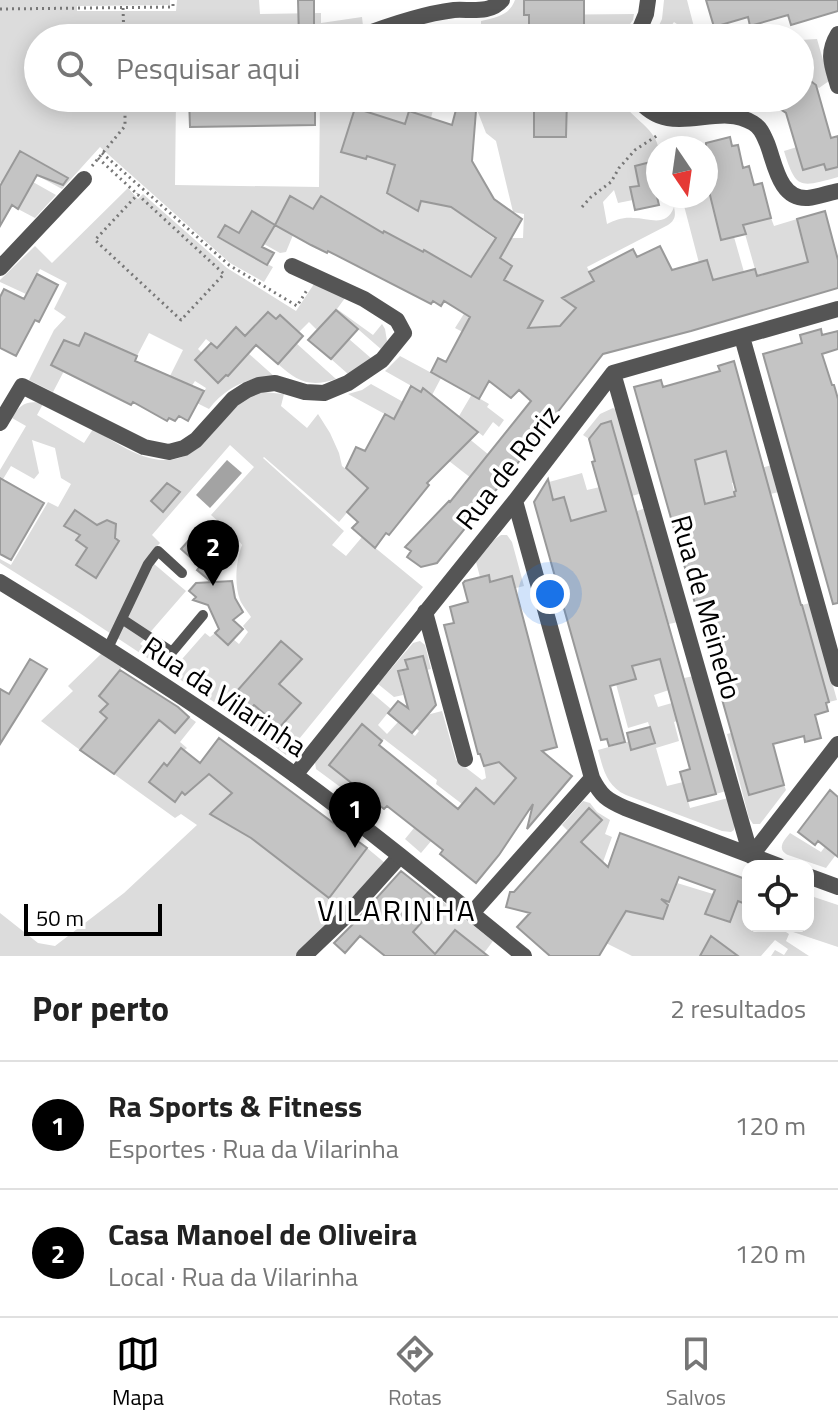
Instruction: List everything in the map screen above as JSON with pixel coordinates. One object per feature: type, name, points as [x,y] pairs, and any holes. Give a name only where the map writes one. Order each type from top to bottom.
[{"type":"street","points":[[399,24],[444,12],[488,9],[502,0]]},
{"type":"street","points":[[642,24],[648,0]]},
{"type":"street","points":[[838,34],[830,48],[838,86]]},
{"type":"street","points":[[652,112],[674,120],[725,115],[742,117],[761,129],[784,188],[793,195],[810,198],[838,191]]},
{"type":"street","points":[[0,268],[84,179]]},
{"type":"street","points":[[0,423],[22,386],[144,447],[169,452],[184,448],[196,440],[233,399],[259,385],[275,383],[305,392],[324,393],[348,383],[382,360],[404,333],[397,320],[364,299],[292,266]]},
{"type":"street","points":[[613,373],[838,309]]},
{"type":"street","points":[[742,337],[838,679]]},
{"type":"street","name":"Rua de Roriz","points":[[295,775],[515,501],[613,373]]},
{"type":"street","name":"Rua de Meinedo","points":[[613,373],[751,856]]},
{"type":"street","points":[[515,501],[592,778],[598,789],[607,800],[762,860]]},
{"type":"street","name":"Rua da Vilarinha","points":[[0,582],[108,648],[295,775],[473,912],[524,956]]},
{"type":"street","points":[[425,612],[465,759]]},
{"type":"street","points":[[751,856],[838,744]]},
{"type":"street","points":[[473,912],[592,778]]},
{"type":"street","points":[[304,956],[347,915],[400,856]]},
{"type":"street","points":[[814,878],[838,887]]},
{"type":"lane","points":[[108,648],[148,564],[158,551],[182,573]]},
{"type":"lane","points":[[122,619],[172,652],[203,615]]},
{"type":"path","points":[[0,9],[173,7],[173,0]]},
{"type":"path","points":[[123,8],[124,24]]},
{"type":"path","points":[[84,179],[125,126],[125,112]]},
{"type":"path","points":[[582,207],[611,182],[635,150],[661,132]]},
{"type":"path","points":[[102,153],[229,265],[297,306],[315,277]]},
{"type":"path","points":[[98,158],[138,194],[224,274],[181,320],[95,240],[138,194]]},
{"type":"shaded area","points":[[0,0],[170,0],[170,5],[77,6],[77,11],[176,11],[177,0],[259,0],[260,14],[321,13],[321,23],[362,17],[363,24],[24,24],[24,112],[176,112],[175,185],[319,187],[320,112],[355,112],[341,152],[395,165],[387,193],[418,210],[422,198],[451,207],[506,247],[511,238],[523,238],[524,214],[513,212],[496,141],[486,133],[478,112],[630,112],[653,136],[646,136],[646,163],[635,166],[639,186],[630,188],[633,200],[618,203],[614,190],[603,202],[607,224],[626,218],[662,220],[674,208],[675,213],[668,225],[587,267],[594,281],[563,298],[576,308],[547,339],[482,342],[455,328],[467,309],[504,280],[512,266],[487,251],[471,277],[424,251],[416,263],[401,240],[384,231],[377,243],[327,216],[335,204],[321,196],[313,209],[290,197],[275,224],[293,235],[286,252],[280,253],[264,244],[275,225],[252,212],[239,233],[225,225],[218,238],[273,267],[264,282],[230,263],[100,147],[62,189],[40,177],[46,165],[21,151],[1,183]]},
{"type":"shaded area","points":[[515,0],[524,0],[524,15],[634,14],[630,24],[481,24],[481,21],[506,13]]},
{"type":"shaded area","points":[[664,0],[687,0],[693,24],[660,24]]},
{"type":"shaded area","points":[[814,39],[817,39],[829,81],[819,88],[814,84]]},
{"type":"shaded area","points":[[366,112],[409,112],[404,128],[379,116]]},
{"type":"shaded area","points":[[412,112],[432,112],[431,118]]},
{"type":"shaded area","points":[[797,147],[803,170],[819,166],[823,161],[826,170],[838,167],[838,177],[802,183],[792,173],[784,151]]},
{"type":"shaded area","points":[[33,182],[56,195],[35,218],[18,209]]},
{"type":"shaded area","points":[[128,188],[138,199],[143,194],[227,268],[296,311],[314,284],[345,298],[337,309],[373,335],[382,324],[387,341],[382,350],[336,310],[317,330],[309,322],[299,332],[280,315],[263,333],[255,326],[245,336],[235,328],[217,348],[206,339],[198,349],[202,353],[195,361],[218,383],[248,353],[275,377],[238,385],[222,395],[209,409],[197,403],[206,388],[195,381],[185,396],[165,386],[183,350],[149,333],[137,356],[124,350],[116,364],[100,340],[85,333],[79,346],[64,340],[51,364],[64,371],[53,392],[29,380],[54,330],[66,317],[54,309],[67,283],[40,269],[26,294],[0,280],[35,246],[52,263]]},
{"type":"shaded area","points":[[685,208],[713,208],[722,240],[733,237],[731,228],[771,218],[774,226],[797,219],[808,262],[757,276],[745,234],[734,237],[744,272],[713,280],[699,263]]},
{"type":"shaded area","points":[[349,339],[372,359],[348,374],[331,359]]},
{"type":"shaded area","points":[[296,343],[336,379],[311,383],[291,375],[278,364]]},
{"type":"shaded area","points":[[400,356],[441,378],[431,397],[385,371]]},
{"type":"shaded area","points":[[371,384],[414,408],[405,425],[348,394]]},
{"type":"shaded area","points":[[258,393],[284,394],[281,406],[307,428],[318,414],[330,433],[342,466],[368,488],[339,522],[263,458],[344,531],[332,545],[346,556],[362,537],[423,587],[286,755],[217,704],[0,563],[0,559],[11,565],[48,502],[58,507],[71,484],[61,478],[55,448],[32,440],[39,473],[34,479],[11,466],[0,484],[0,470],[26,426],[12,418],[21,407],[33,402],[43,404],[37,415],[84,443],[93,429],[128,450],[166,460],[179,458],[197,449],[235,408]],"holes":[[[230,445],[254,467],[211,515],[242,545],[236,580],[240,600],[251,617],[243,626],[248,632],[239,644],[233,639],[228,644],[215,633],[210,637],[205,633],[175,667],[140,644],[186,591],[147,558],[160,543],[152,535]]]},
{"type":"shaded area","points":[[472,394],[489,404],[487,407],[504,420],[499,427],[493,422],[483,436],[469,425],[461,433],[452,428]]},
{"type":"shaded area","points":[[613,408],[617,410],[642,493],[632,496],[601,424],[589,439],[583,435],[600,414]]},
{"type":"shaded area","points":[[467,437],[489,455],[471,478],[449,461]]},
{"type":"shaded area","points":[[726,451],[732,476],[772,465],[779,492],[770,494],[764,474],[732,483],[737,503],[712,510],[710,503],[696,506],[692,487],[701,484],[695,460]]},
{"type":"shaded area","points":[[227,460],[242,473],[210,508],[196,495]]},
{"type":"shaded area","points":[[582,473],[587,490],[600,487],[606,511],[574,533],[564,497],[553,500],[549,482]]},
{"type":"shaded area","points":[[646,508],[678,622],[669,624],[637,511]]},
{"type":"shaded area","points":[[501,535],[507,535],[512,542],[524,586],[516,588],[512,577],[490,582],[488,575],[480,577],[476,562]]},
{"type":"shaded area","points":[[810,603],[837,700],[829,702],[802,605]]},
{"type":"shaded area","points":[[420,641],[425,645],[431,669],[426,670],[422,656],[406,660],[408,669],[398,672],[403,695],[394,697],[378,684],[413,643]]},
{"type":"shaded area","points":[[102,653],[122,667],[99,696],[108,704],[100,712],[107,718],[80,750],[41,721],[73,691],[68,686]]},
{"type":"shaded area","points":[[660,659],[669,690],[654,695],[658,707],[672,703],[679,741],[656,748],[667,786],[683,782],[690,808],[728,798],[735,823],[731,832],[626,795],[614,787],[604,770],[598,750],[652,735],[648,722],[628,728],[616,684],[636,679],[632,663]]},
{"type":"shaded area","points":[[694,676],[726,791],[716,794],[684,678]]},
{"type":"shaded area","points":[[371,692],[391,709],[378,725],[387,734],[398,722],[415,736],[419,731],[416,728],[423,720],[419,717],[442,711],[456,760],[482,780],[486,778],[484,766],[508,760],[504,767],[510,773],[525,764],[485,816],[449,820],[421,853],[405,839],[414,828],[425,836],[445,810],[452,816],[482,793],[476,788],[462,804],[436,784],[437,780],[362,724],[350,781],[343,789],[316,769],[315,762]]},
{"type":"shaded area","points":[[189,717],[196,722],[180,742],[187,748],[167,766],[163,763],[149,782],[211,772],[232,792],[256,832],[216,808],[210,814],[251,838],[329,898],[367,848],[385,863],[298,956],[0,956],[0,913],[38,943],[55,946],[124,893],[197,825],[181,814],[175,818],[114,774],[159,720],[175,733]]},
{"type":"shaded area","points":[[731,733],[749,794],[784,785],[786,790],[760,824],[753,824],[749,818],[727,734]]},
{"type":"shaded area","points":[[583,801],[610,820],[605,834],[612,837],[603,862],[580,842],[580,818],[568,831],[562,825]]},
{"type":"shaded area","points":[[838,829],[838,852],[826,868],[814,864],[814,860],[803,860],[784,853],[782,844],[790,833],[821,852]]},
{"type":"shaded area","points":[[677,883],[713,894],[706,913],[730,922],[737,903],[732,899],[742,903],[742,932],[786,932],[789,934],[786,941],[809,956],[771,956],[775,950],[784,955],[788,949],[775,940],[761,956],[734,956],[721,943],[705,947],[700,956],[632,956],[606,943],[626,911]]},
{"type":"shaded area","points":[[814,897],[838,905],[838,947],[793,932],[814,932]]},
{"type":"shaded area","points":[[441,900],[493,941],[484,953],[455,930],[433,956],[399,956],[413,932]]},
{"type":"building","points":[[298,0],[314,0],[314,24],[299,24]]},
{"type":"building","points":[[524,0],[584,0],[584,24],[529,24],[529,15],[524,15]]},
{"type":"building","points":[[706,0],[838,0],[838,11],[794,24],[791,24],[788,15],[757,24],[750,24],[748,17],[713,24]]},
{"type":"building","points":[[814,84],[816,85],[831,138],[838,136],[838,167],[826,170],[824,164],[803,170],[786,113],[814,112]]},
{"type":"building","points":[[189,112],[315,112],[315,125],[190,127]]},
{"type":"building","points":[[354,112],[368,112],[405,124],[409,112],[412,112],[452,125],[455,112],[476,112],[472,161],[494,199],[522,219],[500,258],[512,266],[504,280],[543,301],[528,328],[560,326],[576,308],[562,298],[594,281],[589,272],[633,249],[637,257],[660,246],[672,270],[707,260],[713,280],[755,269],[757,276],[808,262],[797,219],[825,211],[838,260],[838,288],[603,354],[437,563],[421,567],[407,557],[411,551],[405,547],[450,502],[531,401],[519,390],[511,398],[489,381],[479,399],[431,372],[438,358],[446,362],[470,317],[444,301],[441,306],[433,301],[431,304],[275,225],[290,196],[313,209],[321,196],[383,233],[424,250],[471,277],[496,238],[451,207],[421,201],[418,211],[387,193],[395,165],[341,152]]},
{"type":"building","points":[[534,112],[567,112],[566,137],[534,137]]},
{"type":"building","points":[[730,137],[732,146],[738,145],[743,168],[749,166],[754,185],[762,183],[771,218],[743,225],[746,234],[721,240],[713,208],[718,208],[718,140]]},
{"type":"building","points":[[20,151],[68,178],[63,185],[37,175],[18,209],[12,205],[0,226],[0,186]]},
{"type":"building","points":[[646,163],[646,208],[635,210],[630,187],[639,186],[635,166]]},
{"type":"building","points":[[252,211],[275,225],[262,247],[274,253],[267,265],[218,237],[225,225],[239,233]]},
{"type":"building","points":[[37,274],[58,285],[39,322],[35,320],[16,356],[0,348],[0,297],[4,289],[24,299]]},
{"type":"building","points":[[336,310],[358,329],[331,359],[308,340]]},
{"type":"building","points":[[268,312],[276,319],[280,315],[303,336],[278,364],[256,345],[218,383],[195,360],[211,343],[217,348],[236,327],[245,336]]},
{"type":"building","points":[[821,329],[822,335],[838,331],[838,349],[822,354],[838,399],[838,603],[833,604],[763,354],[802,343],[800,335]]},
{"type":"building","points":[[85,333],[137,356],[135,361],[204,391],[188,421],[179,416],[175,421],[169,418],[167,421],[51,365],[64,340],[79,346]]},
{"type":"building","points":[[734,361],[829,702],[826,703],[828,711],[815,715],[821,738],[805,742],[804,736],[773,744],[784,785],[749,795],[634,387],[661,380],[663,387],[720,371],[718,366]],"holes":[[[726,451],[735,496],[705,504],[695,460]]]},
{"type":"building","points":[[411,386],[421,392],[423,388],[478,432],[427,483],[429,485],[389,535],[386,533],[375,548],[352,528],[358,522],[347,512],[368,488],[346,468],[356,447],[365,451],[385,414],[394,419]]},
{"type":"building","points":[[611,421],[716,794],[688,801],[680,772],[690,769],[660,659],[632,666],[636,679],[610,686],[625,742],[609,746],[607,739],[601,740],[534,502],[548,479],[553,500],[564,497],[571,521],[606,511],[589,439],[601,424]]},
{"type":"building","points":[[0,478],[44,503],[11,560],[0,554]]},
{"type":"building","points":[[167,483],[180,492],[163,512],[151,501]]},
{"type":"building","points":[[75,510],[97,525],[107,520],[116,524],[115,538],[119,541],[96,578],[76,565],[87,548],[76,540],[80,535],[64,526]]},
{"type":"building","points":[[201,527],[232,553],[209,580],[197,570],[200,566],[181,549]]},
{"type":"building","points":[[489,575],[490,582],[512,576],[557,747],[542,751],[572,776],[527,829],[533,804],[476,883],[440,854],[443,850],[329,765],[362,724],[382,741],[379,745],[458,809],[476,788],[494,804],[516,778],[499,762],[484,766],[478,754],[444,625],[454,623],[450,607],[468,602],[463,583]]},
{"type":"building","points":[[232,581],[235,598],[243,612],[233,620],[243,629],[228,645],[215,633],[219,629],[208,605],[193,600],[196,597],[189,591],[196,583]]},
{"type":"building","points":[[281,641],[302,659],[279,684],[301,703],[280,727],[254,705],[246,713],[230,699]]},
{"type":"building","points":[[423,656],[436,705],[412,733],[388,713],[398,701],[408,708],[398,671],[408,669],[405,660]]},
{"type":"building","points":[[30,659],[47,669],[0,744],[0,689],[9,694]]},
{"type":"building","points":[[120,670],[189,717],[175,733],[159,720],[114,774],[80,750],[107,718],[100,712],[108,704],[99,696]]},
{"type":"building","points":[[650,727],[655,743],[631,750],[627,733]]},
{"type":"building","points":[[219,738],[367,848],[329,898],[251,838],[210,814],[232,793],[209,774],[185,795],[182,792],[175,802],[149,782],[181,748],[200,763]]},
{"type":"building","points":[[830,790],[838,797],[838,857],[818,841],[815,845],[798,832]]},
{"type":"building","points":[[589,808],[602,820],[581,842],[608,867],[620,833],[742,878],[742,903],[738,901],[730,922],[705,914],[715,890],[679,877],[669,902],[661,899],[668,905],[663,919],[626,911],[599,956],[550,956],[517,927],[530,913],[506,907],[510,892],[514,892]]},
{"type":"building","points":[[401,871],[440,902],[413,932],[435,954],[455,930],[488,956],[385,956],[360,936],[345,953],[334,943]]},
{"type":"building","points":[[711,936],[738,956],[700,956]]},
{"type":"place","name":"Casa Manoel de Oliveira","points":[[213,586]]},
{"type":"place","name":"Ra Sports & Fitness","points":[[355,848]]},
{"type":"district","name":"VILARINHA","points":[[397,910]]}]
